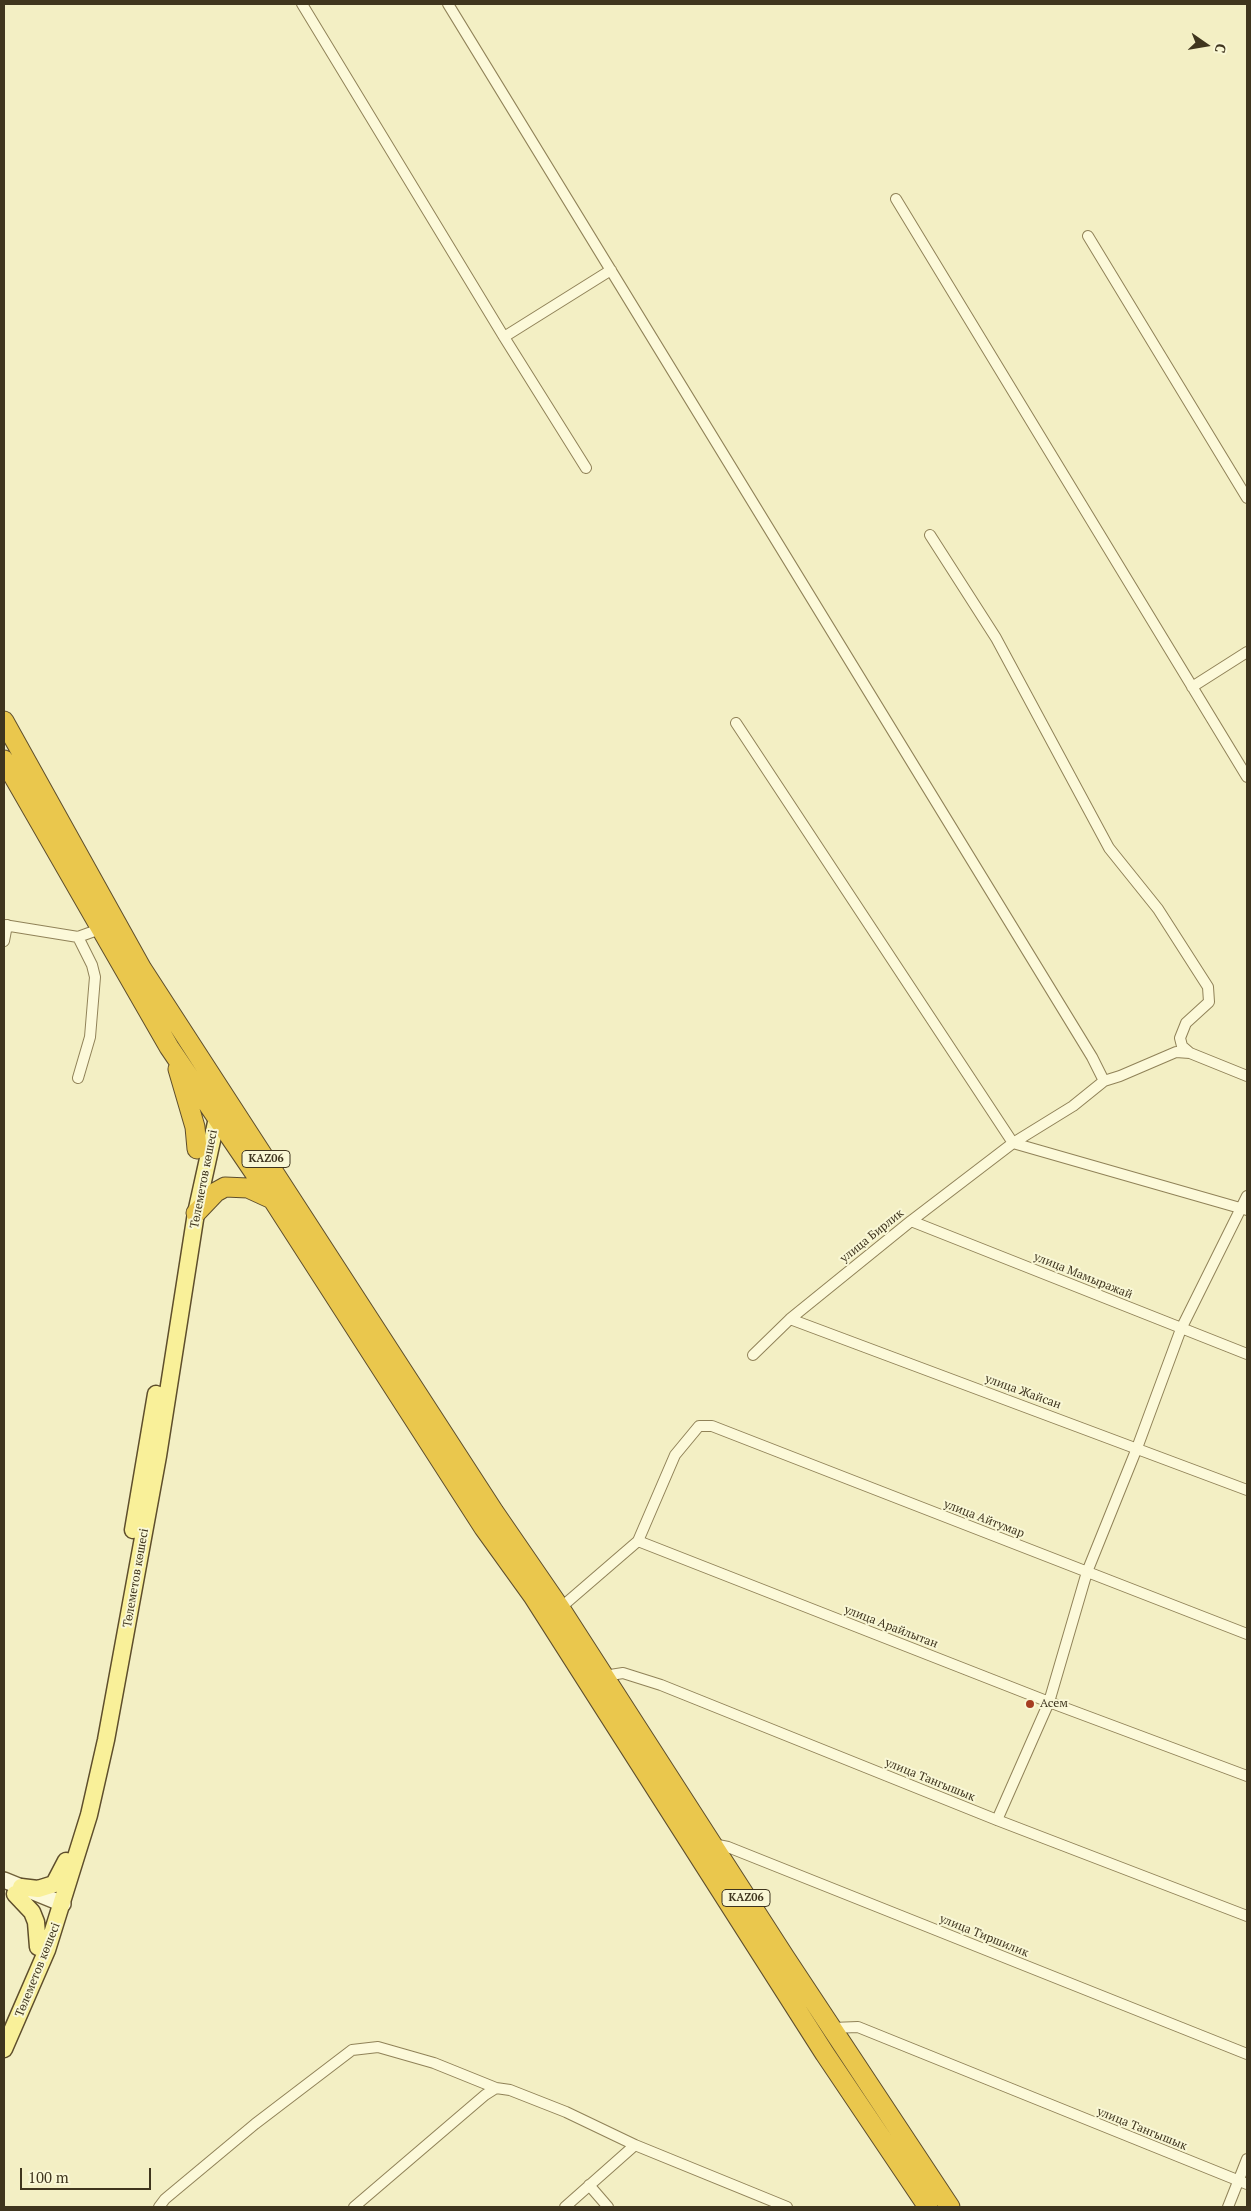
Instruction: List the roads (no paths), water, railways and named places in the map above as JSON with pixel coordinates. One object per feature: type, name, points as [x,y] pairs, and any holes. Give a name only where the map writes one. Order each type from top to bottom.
[{"type":"highway","name":"KАZ06","points":[[4,721],[273,1200],[484,1528],[512,1565],[604,1676],[950,2207]]},
{"type":"highway","name":"KАZ06","points":[[4,760],[169,1047],[216,1099],[494,1512],[553,1613],[825,2054],[928,2207]]},
{"type":"highway","points":[[169,1047],[190,1107],[197,1149]]},
{"type":"highway","points":[[196,1213],[216,1192],[225,1187],[248,1188],[273,1200]]},
{"type":"main road","name":"Төлеметов көшесі","points":[[4,2025],[57,1906],[96,1737],[197,1149],[216,1099]]},
{"type":"main road","name":"Төлеметов көшесі","points":[[4,2049],[28,1999],[57,1906],[89,1815],[106,1740],[158,1456],[216,1099]]},
{"type":"main road","points":[[13,1891],[38,1889],[54,1884],[66,1861]]},
{"type":"main road","points":[[13,1891],[32,1912],[36,1922],[38,1947]]},
{"type":"street","points":[[302,4],[504,337],[586,468]]},
{"type":"street","points":[[448,4],[1087,1048],[1104,1081]]},
{"type":"street","points":[[896,199],[1247,777]]},
{"type":"street","points":[[1088,236],[1247,498]]},
{"type":"street","points":[[504,337],[611,270]]},
{"type":"street","points":[[930,535],[996,638],[1110,848],[1158,909],[1208,987],[1209,1002],[1186,1023],[1180,1038],[1182,1046],[1190,1052],[1243,1074]]},
{"type":"street","points":[[1192,687],[1247,652]]},
{"type":"street","points":[[736,723],[1013,1143],[1244,1209]]},
{"type":"street","points":[[4,941],[5,925],[78,937],[100,929]]},
{"type":"street","points":[[78,937],[92,965],[95,977],[90,1037],[78,1078]]},
{"type":"street","name":"улица Бирлик","points":[[753,1355],[790,1318],[910,1221],[1013,1143],[1073,1106],[1104,1081],[1176,1052],[1190,1052]]},
{"type":"street","points":[[997,1820],[1049,1702],[1087,1572],[1137,1448],[1181,1329],[1244,1209],[1247,1196]]},
{"type":"street","name":"улица Мамыражай","points":[[910,1221],[1247,1354]]},
{"type":"street","name":"улица Жайсан","points":[[790,1318],[1247,1490]]},
{"type":"street","name":"улица Айтумар","points":[[638,1541],[675,1455],[699,1426],[712,1426],[1247,1634]]},
{"type":"street","points":[[553,1613],[638,1541]]},
{"type":"street","name":"улица Арайлытан","points":[[638,1541],[1049,1702],[1247,1776]]},
{"type":"street","name":"улица Тангышык","points":[[604,1676],[623,1673],[661,1685],[997,1820],[1247,1916]]},
{"type":"street","name":"улица Тиршилик","points":[[712,1844],[746,1855],[1247,2054]]},
{"type":"street","points":[[4,1880],[13,1891],[57,1906]]},
{"type":"street","name":"улица Тангышык","points":[[832,2028],[858,2027],[1243,2183]]},
{"type":"street","points":[[159,2207],[165,2199],[255,2124],[352,2050],[378,2047],[434,2063],[496,2088],[510,2090],[566,2112],[635,2145],[767,2203],[786,2207]]},
{"type":"street","points":[[354,2207],[484,2095],[496,2088]]},
{"type":"street","points":[[565,2207],[635,2145]]},
{"type":"street","points":[[1228,2207],[1243,2183],[1247,2159]]},
{"type":"street","points":[[589,2186],[608,2207]]},
{"type":"place","name":"Асем","points":[[1030,1704]]}]
